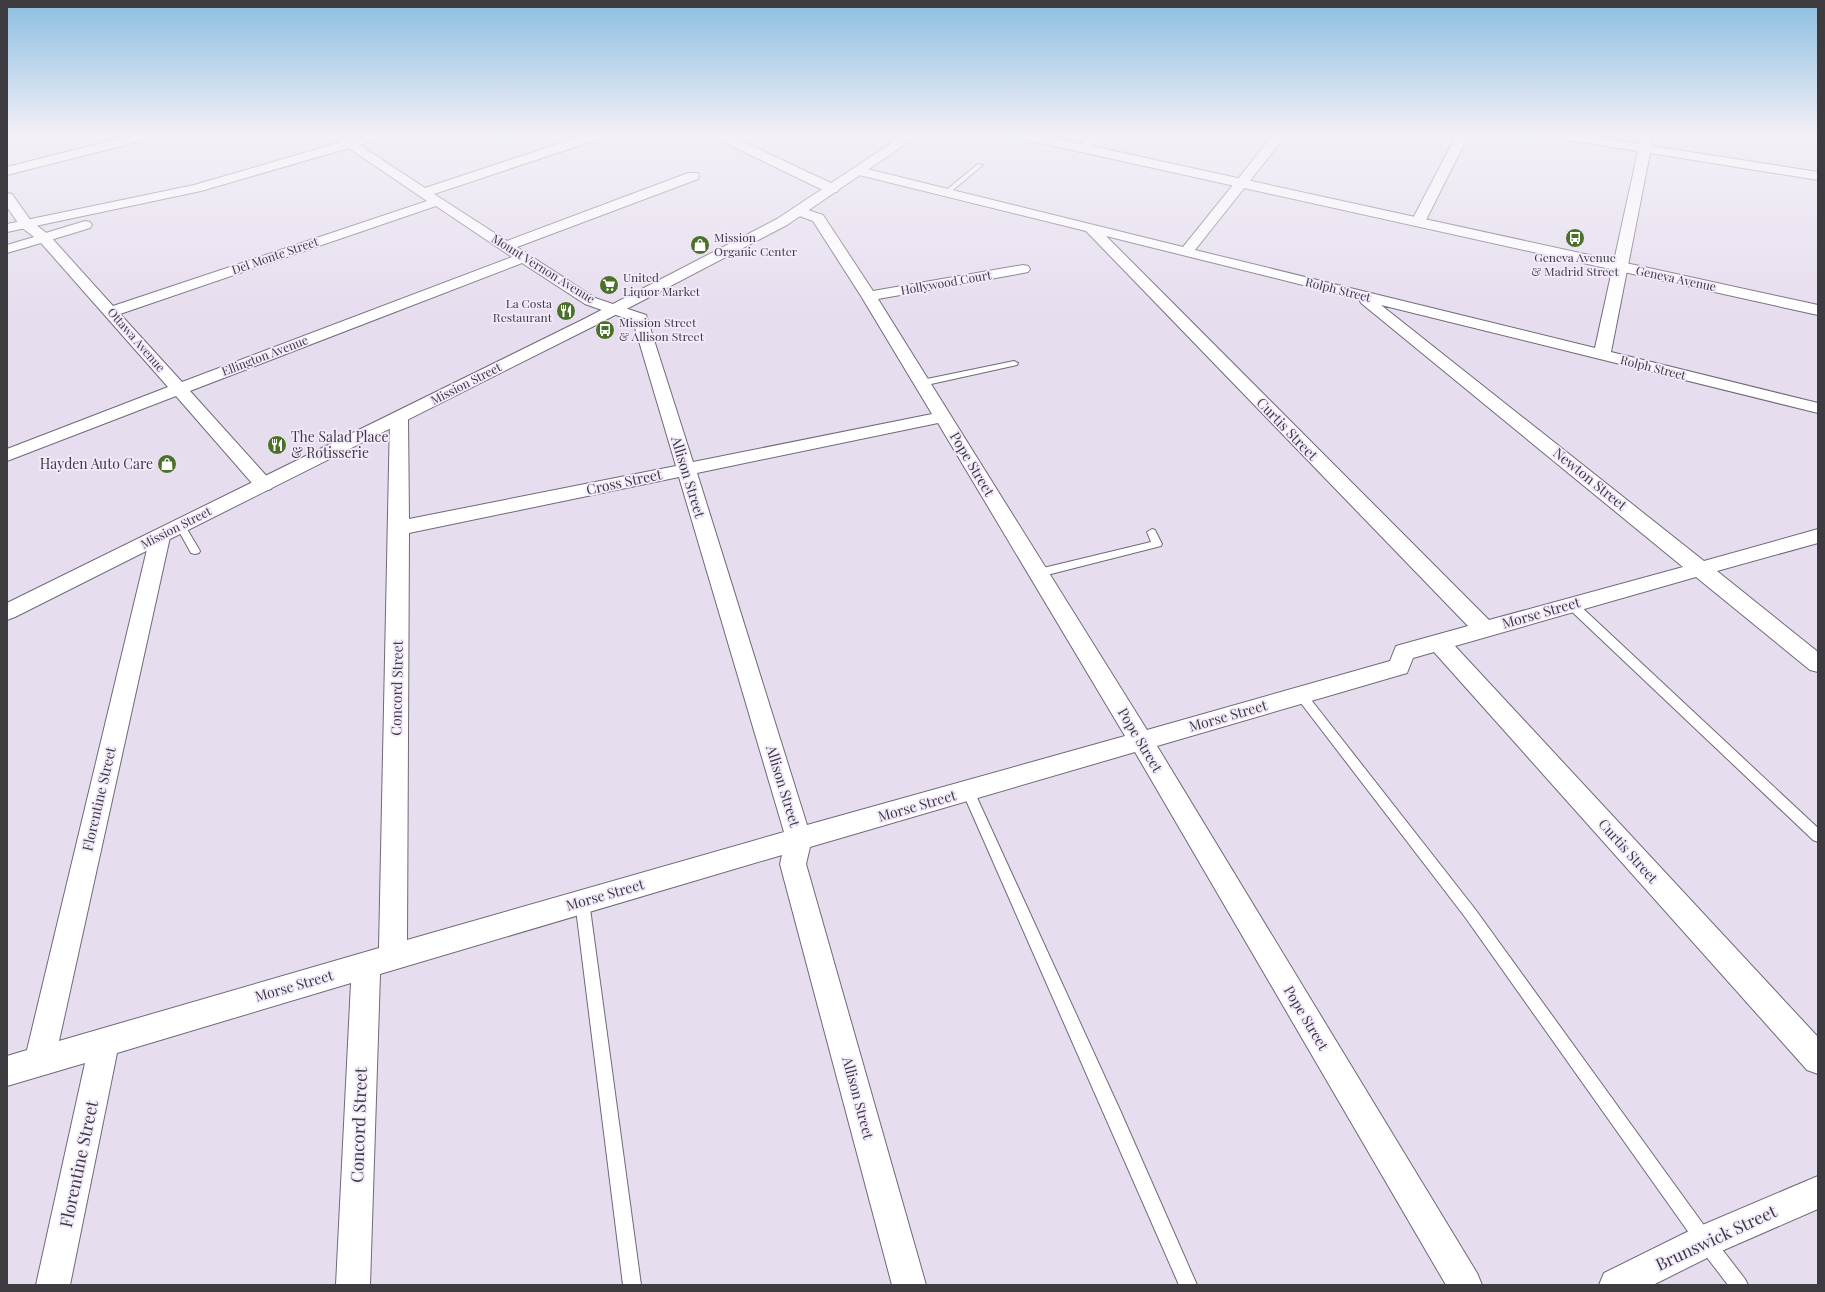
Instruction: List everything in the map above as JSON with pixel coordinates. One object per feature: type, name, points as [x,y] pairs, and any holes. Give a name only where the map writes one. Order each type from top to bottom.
[{"type":"street","points":[[7,228],[24,220],[133,194]]},
{"type":"street","points":[[7,219],[24,220],[133,202],[168,194]]},
{"type":"street","name":"Mount Vernon Avenue","points":[[429,194],[590,301],[613,310]]},
{"type":"street","points":[[506,246],[644,194]]},
{"type":"street","name":"Mission Street","points":[[7,612],[399,418],[613,310],[782,222],[824,194]]},
{"type":"street","name":"Rolph Street","points":[[951,194],[1818,408]]},
{"type":"street","points":[[1186,252],[1232,194]]},
{"type":"street","name":"Geneva Avenue","points":[[1310,194],[1621,262],[1818,300]]},
{"type":"street","points":[[1419,218],[1431,194]]},
{"type":"street","points":[[1602,355],[1634,194]]},
{"type":"street","name":"Ottawa Avenue","points":[[7,197],[24,220],[44,238],[264,485]]},
{"type":"street","name":"Del Monte Street","points":[[111,312],[439,201]]},
{"type":"street","points":[[7,249],[95,222],[133,202]]},
{"type":"street","name":"Pope Street","points":[[799,211],[818,218],[869,296],[1141,741],[1465,1285]]},
{"type":"street","name":"Curtis Street","points":[[1091,229],[1484,629]]},
{"type":"street","name":"Ellington Avenue","points":[[7,455],[524,257]]},
{"type":"street","name":"Geneva Avenue","points":[[1621,262],[1818,310]]},
{"type":"street","name":"Hollywood Court","points":[[869,296],[1022,269]]},
{"type":"street","name":"Newton Street","points":[[1361,296],[1818,664]]},
{"type":"street","name":"Allison Street","points":[[613,310],[640,318],[799,840],[793,864],[909,1285]]},
{"type":"street","name":"Cross Street","points":[[399,528],[943,417]]},
{"type":"street","name":"Concord Street","points":[[353,1285],[380,961],[399,528],[399,418]]},
{"type":"street","name":"Florentine Street","points":[[39,1062],[170,531]]},
{"type":"street","name":"Morse Street","points":[[7,1071],[582,901],[1399,667],[1404,652],[1818,536]]},
{"type":"street","name":"Curtis Street","points":[[1438,642],[1818,1060]]},
{"type":"street","name":"Florentine Street","points":[[53,1285],[104,1043]]},
{"type":"street","name":"Brunswick Street","points":[[1616,1285],[1705,1241],[1818,1192]]},
{"type":"lane","points":[[922,382],[1014,363]]},
{"type":"lane","points":[[170,531],[195,551]]},
{"type":"lane","points":[[1039,573],[1157,544],[1152,532]]},
{"type":"lane","points":[[1572,605],[1818,836]]},
{"type":"lane","points":[[1301,695],[1470,913],[1705,1241],[1739,1285]]},
{"type":"lane","points":[[968,791],[1188,1285]]},
{"type":"lane","points":[[582,901],[632,1285]]},
{"type":"place","name":"Geneva Avenue & Madrid Street","points":[[1575,238]]},
{"type":"place","name":"Mission Organic Center","points":[[700,245]]},
{"type":"place","name":"United Liquor Market","points":[[609,285]]},
{"type":"place","name":"La Costa Restaurant","points":[[566,311]]},
{"type":"place","name":"Mission Street & Allison Street","points":[[605,330]]},
{"type":"place","name":"The Salad Place & Rotisserie","points":[[277,445]]},
{"type":"place","name":"Hayden Auto Care","points":[[167,464]]}]
